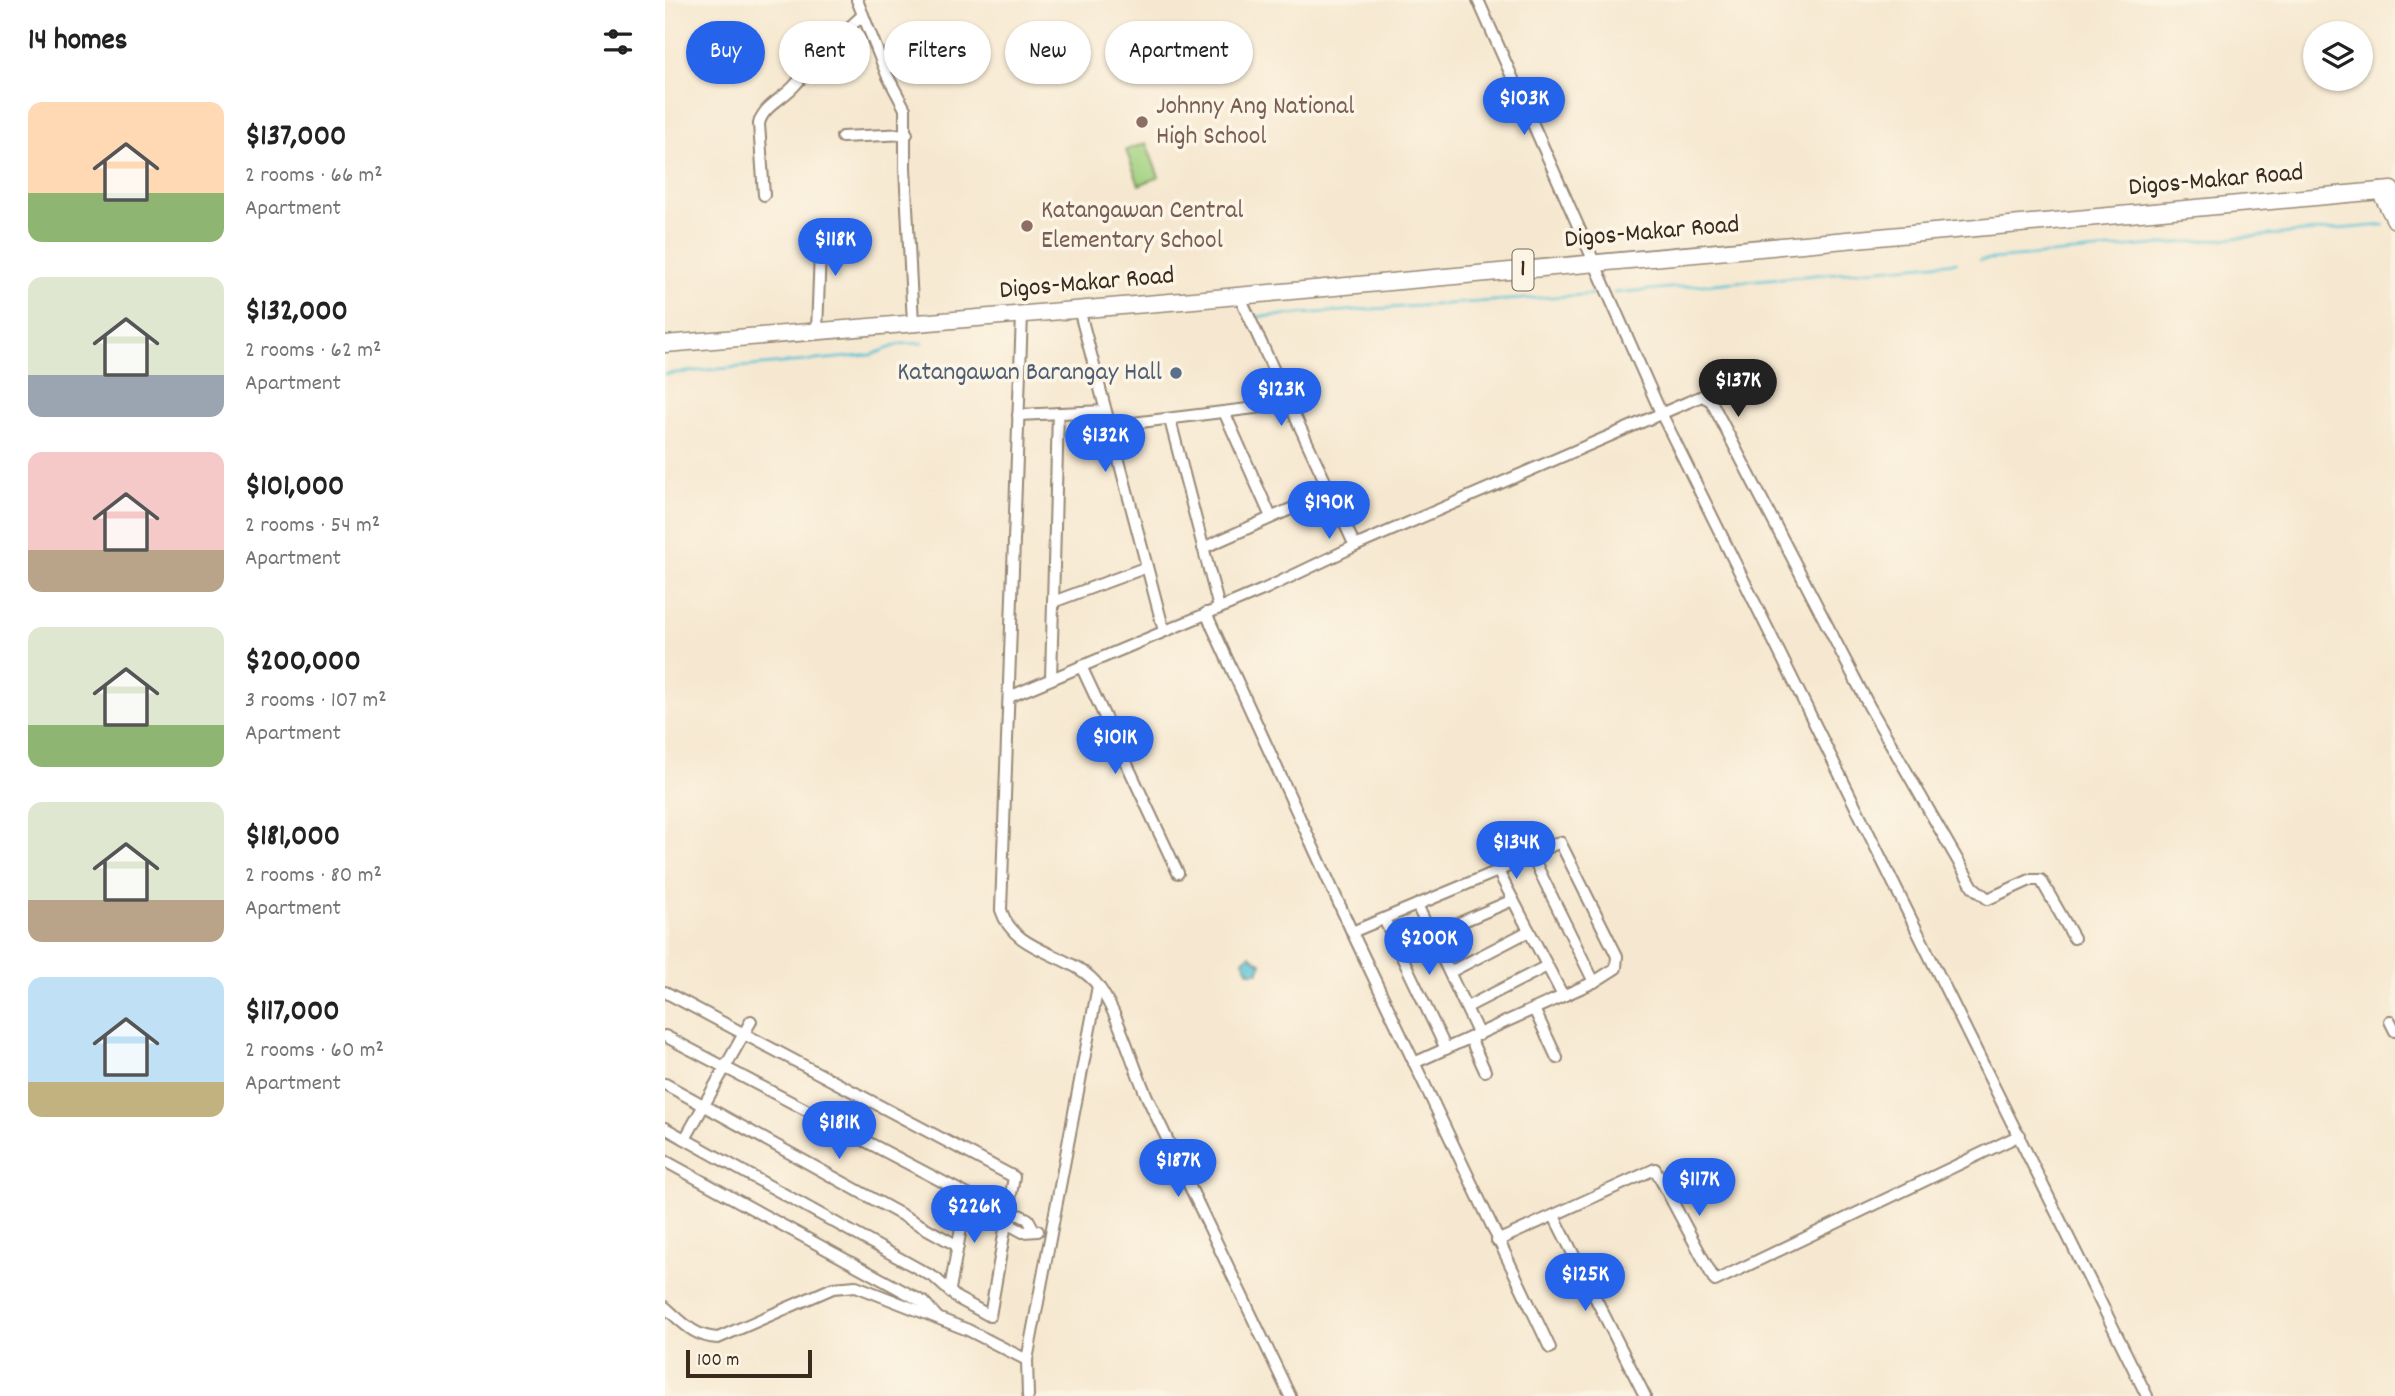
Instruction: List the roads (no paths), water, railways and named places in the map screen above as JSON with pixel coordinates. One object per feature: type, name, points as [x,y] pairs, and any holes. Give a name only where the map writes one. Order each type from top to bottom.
[{"type":"highway","name":"Digos-Makar Road","points":[[665,344],[2389,192]]},
{"type":"highway","points":[[2389,192],[2395,220]]},
{"type":"street","points":[[1478,0],[1661,413],[2147,1396]]},
{"type":"street","points":[[859,1],[887,75],[905,108],[905,168],[913,323]]},
{"type":"street","points":[[764,195],[759,124],[761,115],[795,85],[827,47],[863,15]]},
{"type":"street","points":[[842,136],[907,134]]},
{"type":"street","points":[[817,331],[821,225]]},
{"type":"street","points":[[1238,295],[1355,546]]},
{"type":"street","points":[[1079,309],[1164,631]]},
{"type":"street","points":[[1022,314],[1001,911],[1007,925],[1017,936],[1084,973],[1098,986],[1153,1110],[1290,1396]]},
{"type":"street","points":[[1009,697],[1702,396],[1710,401],[1869,706],[1973,887],[1988,899],[2030,880],[2041,880],[2074,938]]},
{"type":"street","points":[[1108,426],[1225,414],[1288,404]]},
{"type":"street","points":[[1018,415],[1104,411]]},
{"type":"street","points":[[1051,679],[1058,413]]},
{"type":"street","points":[[1225,414],[1271,517]]},
{"type":"street","points":[[1170,420],[1219,608]]},
{"type":"street","points":[[1203,548],[1329,492]]},
{"type":"street","points":[[1053,602],[1147,567]]},
{"type":"street","points":[[1206,613],[1352,932],[1550,1348]]},
{"type":"street","points":[[1081,666],[1178,873]]},
{"type":"street","points":[[1352,932],[1499,871],[1557,841],[1564,846],[1617,956],[1616,968],[1594,982],[1414,1063]]},
{"type":"street","points":[[1532,856],[1594,982]]},
{"type":"street","points":[[1499,871],[1563,996]]},
{"type":"street","points":[[1433,934],[1513,900]]},
{"type":"street","points":[[1417,905],[1467,1007],[1486,1071]]},
{"type":"street","points":[[1384,919],[1447,1049]]},
{"type":"street","points":[[1450,972],[1529,931]]},
{"type":"street","points":[[1467,1007],[1548,966]]},
{"type":"street","points":[[1028,1396],[1027,1360],[1098,986]]},
{"type":"street","points":[[665,992],[1014,1177],[990,1316],[957,1298],[935,1278],[665,1128]]},
{"type":"street","points":[[1534,1009],[1557,1058]]},
{"type":"street","points":[[685,1139],[751,1021]]},
{"type":"street","points":[[665,1036],[1008,1216],[1012,1226],[1050,1236]]},
{"type":"street","points":[[665,1084],[958,1246]]},
{"type":"street","points":[[1497,1241],[1655,1169],[1714,1281],[2020,1135]]},
{"type":"street","points":[[665,1161],[925,1303],[939,1319]]},
{"type":"street","points":[[950,1289],[967,1195]]},
{"type":"street","points":[[1554,1216],[1645,1396]]},
{"type":"street","points":[[665,1307],[691,1330],[704,1337],[718,1338],[844,1285],[865,1288],[1027,1360]]},
{"type":"water","points":[[1250,955],[1262,964],[1258,972],[1249,972],[1243,960]]},
{"type":"waterway","points":[[1980,260],[2384,225]]},
{"type":"waterway","points":[[1614,293],[1957,262]]},
{"type":"waterway","points":[[1255,317],[1597,294]]},
{"type":"waterway","points":[[665,374],[871,355],[900,344],[923,343]]},
{"type":"place","name":"Johnny Ang National High School","points":[[1142,122]]},
{"type":"place","name":"Katangawan Central Elementary School","points":[[1027,226]]},
{"type":"place","name":"Katangawan Barangay Hall","points":[[1176,373]]}]
